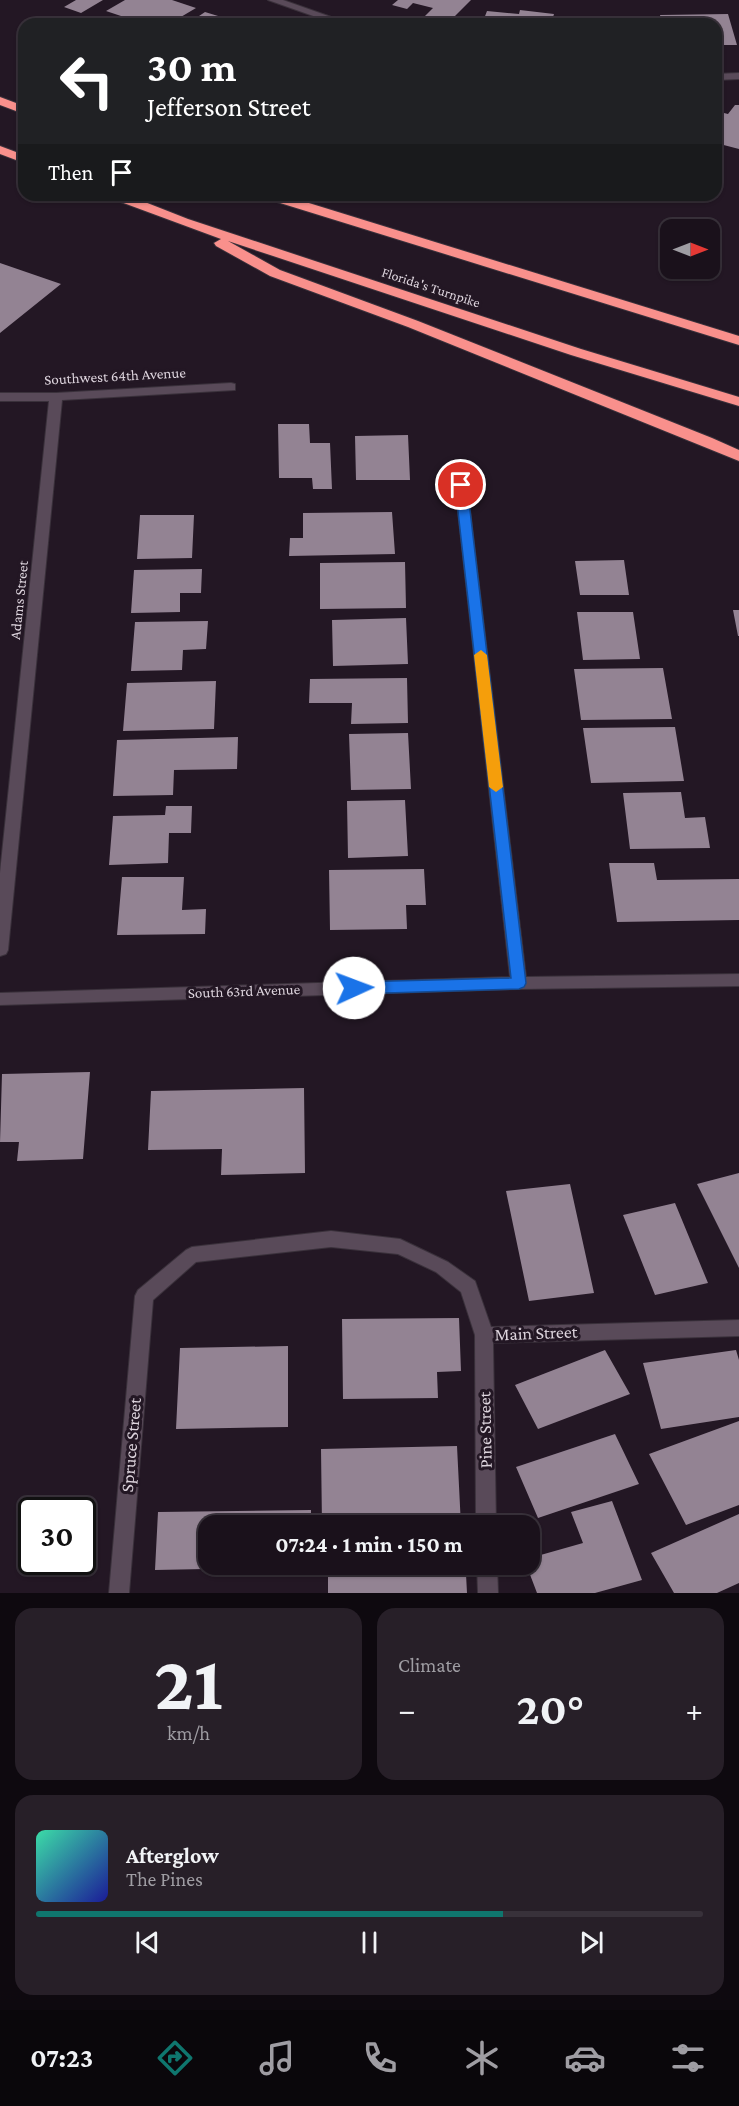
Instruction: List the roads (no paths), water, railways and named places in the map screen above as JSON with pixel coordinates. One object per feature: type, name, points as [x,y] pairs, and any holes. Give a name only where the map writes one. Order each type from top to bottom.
[{"type":"highway","points":[[0,101],[18,108]]},
{"type":"highway","points":[[0,150],[18,157]]},
{"type":"highway","name":"Florida's Turnpike","points":[[130,201],[183,222],[576,352],[739,402]]},
{"type":"highway","points":[[288,201],[739,341]]},
{"type":"highway","points":[[183,222],[275,273],[413,324],[707,441],[739,456]]},
{"type":"street","points":[[273,0],[328,18]]},
{"type":"street","points":[[722,77],[739,76]]},
{"type":"street","name":"Southwest 64th Avenue","points":[[0,396],[57,397],[231,387]]},
{"type":"street","name":"Adams Street","points":[[0,950],[57,397]]},
{"type":"street","points":[[461,485],[519,983]]},
{"type":"street","name":"South 63rd Avenue","points":[[0,999],[519,983],[739,980]]},
{"type":"street","name":"Main Street","points":[[144,1296],[192,1255],[331,1239],[400,1247],[442,1267],[468,1287],[484,1335],[739,1328]]},
{"type":"street","name":"Spruce Street","points":[[119,1593],[144,1296]]},
{"type":"street","name":"Pine Street","points":[[484,1335],[486,1515]]},
{"type":"street","points":[[487,1575],[488,1593]]}]
